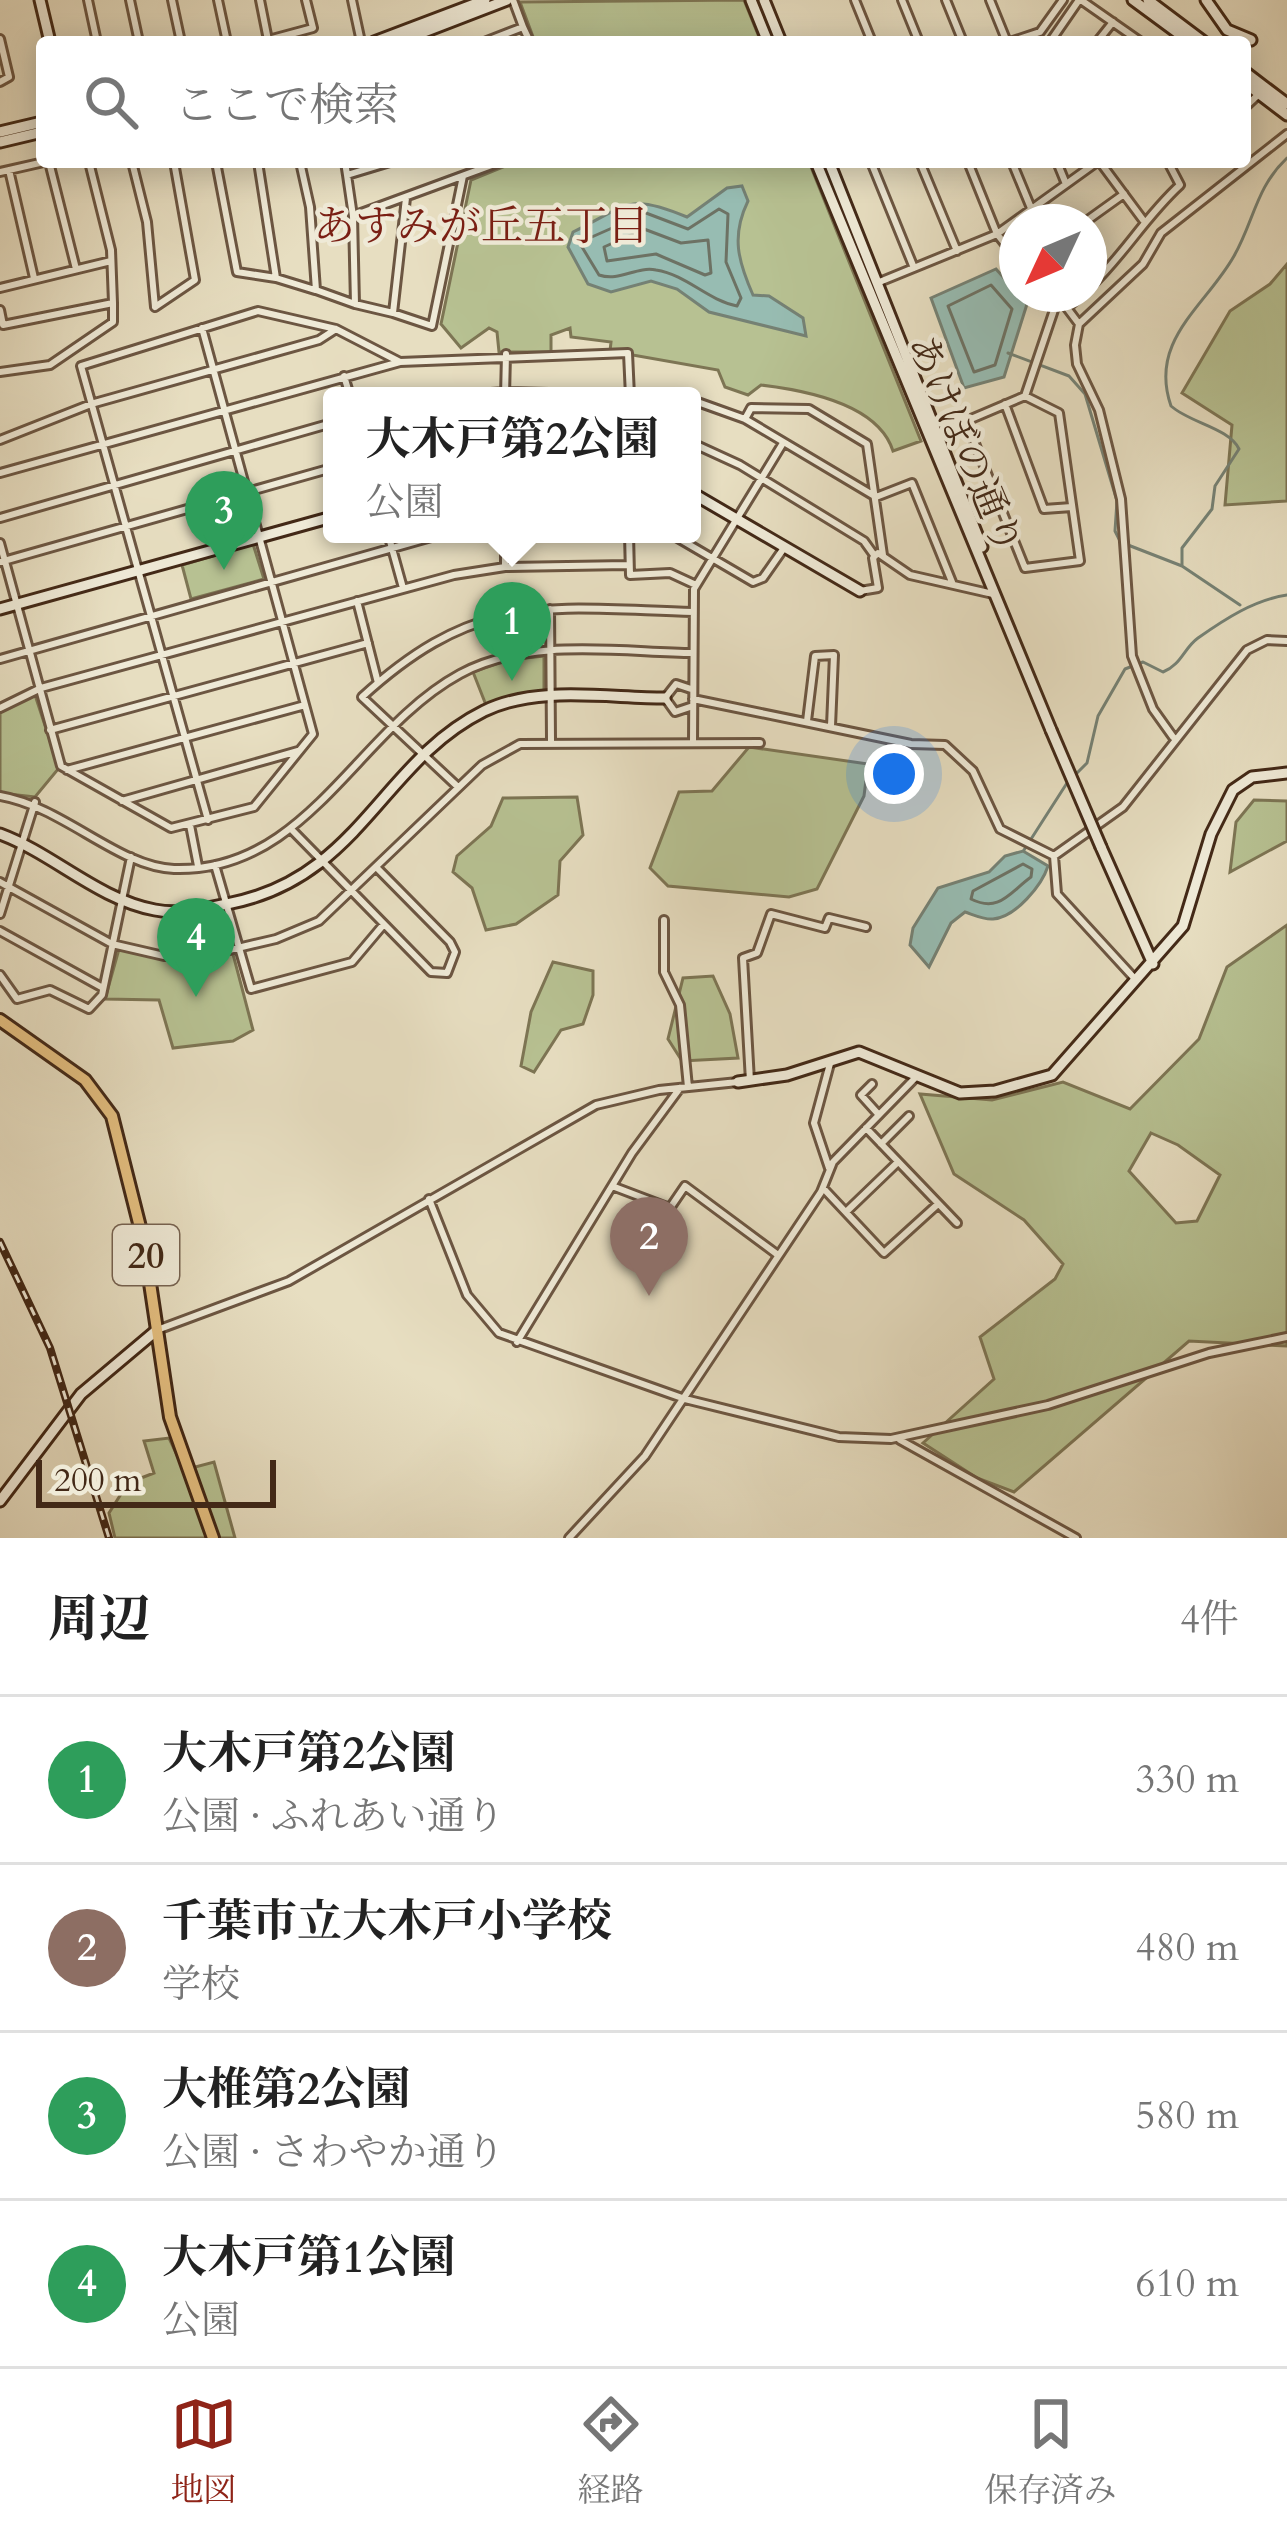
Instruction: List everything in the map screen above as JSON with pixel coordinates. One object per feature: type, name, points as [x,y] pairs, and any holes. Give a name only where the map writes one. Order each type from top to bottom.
[{"type":"main road","name":"20","points":[[0,1021],[85,1080],[112,1116],[144,1243],[170,1417],[213,1538]]},
{"type":"street","points":[[40,0],[49,36]]},
{"type":"street","points":[[88,0],[96,36]]},
{"type":"street","points":[[130,0],[138,36]]},
{"type":"street","points":[[172,0],[180,36]]},
{"type":"street","points":[[218,0],[226,36]]},
{"type":"street","points":[[260,0],[264,36]]},
{"type":"street","points":[[283,36],[313,28],[306,0]]},
{"type":"street","points":[[352,0],[360,36]]},
{"type":"street","points":[[390,36],[485,0]]},
{"type":"street","points":[[414,36],[510,0],[528,36]]},
{"type":"street","points":[[751,0],[766,36]]},
{"type":"street","points":[[764,0],[779,36]]},
{"type":"street","points":[[855,0],[870,36]]},
{"type":"street","points":[[902,0],[917,36]]},
{"type":"street","points":[[946,0],[961,36]]},
{"type":"street","points":[[990,0],[1006,36]]},
{"type":"street","points":[[1028,36],[1040,32],[1063,0]]},
{"type":"street","points":[[1055,36],[1080,0],[1133,36]]},
{"type":"street","points":[[1133,0],[1182,36]]},
{"type":"street","points":[[1148,0],[1196,36]]},
{"type":"street","points":[[1206,0],[1227,30],[1241,36]]},
{"type":"street","points":[[1102,36],[1114,22]]},
{"type":"street","points":[[500,36],[524,27]]},
{"type":"street","points":[[0,39],[9,77],[0,82]]},
{"type":"street","points":[[1251,78],[1287,115]]},
{"type":"street","points":[[1251,85],[1287,104]]},
{"type":"street","points":[[1251,101],[1262,90]]},
{"type":"street","points":[[0,132],[36,123]]},
{"type":"street","points":[[0,142],[36,133]]},
{"type":"street","points":[[1251,162],[1287,134]]},
{"type":"street","points":[[34,278],[4,171],[36,164]]},
{"type":"street","points":[[49,168],[76,269]]},
{"type":"street","points":[[0,372],[50,365],[112,322],[111,262],[90,168]]},
{"type":"street","points":[[134,168],[147,222],[155,307],[195,280],[175,168]]},
{"type":"street","points":[[217,168],[237,272],[276,278],[337,302],[432,326],[463,176]]},
{"type":"street","points":[[260,168],[276,278]]},
{"type":"street","points":[[301,168],[310,207],[316,290]]},
{"type":"street","points":[[346,168],[353,216],[355,304]]},
{"type":"street","points":[[347,175],[370,168]]},
{"type":"street","points":[[353,216],[484,168]]},
{"type":"street","name":"あけぼの通り","points":[[819,168],[934,435]]},
{"type":"street","name":"あけぼの通り","points":[[831,168],[996,592],[1153,964]]},
{"type":"street","points":[[874,168],[914,268]]},
{"type":"street","points":[[923,168],[957,250]]},
{"type":"street","points":[[970,168],[999,236]]},
{"type":"street","points":[[1015,168],[1030,204]]},
{"type":"street","points":[[1059,168],[1066,184]]},
{"type":"street","points":[[1039,204],[1090,168]]},
{"type":"street","points":[[1104,168],[1143,220]]},
{"type":"street","points":[[1107,271],[1127,252],[1143,220],[1180,184],[1171,168]]},
{"type":"street","points":[[1079,324],[1143,264],[1161,233],[1244,168]]},
{"type":"street","points":[[1107,206],[1124,194]]},
{"type":"street","points":[[393,313],[406,198]]},
{"type":"street","points":[[877,283],[997,234]]},
{"type":"street","points":[[0,288],[111,262]]},
{"type":"street","points":[[0,310],[2,326],[113,303]]},
{"type":"street","points":[[208,820],[81,366],[86,360],[258,311],[336,329],[400,362]]},
{"type":"street","points":[[1025,396],[1053,312]]},
{"type":"street","points":[[1069,312],[1079,324],[1077,364],[1099,410],[1120,499],[1132,656],[1154,709],[1173,737]]},
{"type":"street","points":[[0,543],[50,730],[67,770],[171,828],[261,802],[313,734],[202,328]]},
{"type":"street","points":[[0,440],[92,404],[319,340],[336,329]]},
{"type":"street","points":[[0,473],[400,362],[506,354],[629,353],[630,387]]},
{"type":"street","points":[[506,354],[506,387]]},
{"type":"street","points":[[344,376],[347,387]]},
{"type":"street","points":[[934,435],[1025,396],[1059,413],[1080,561],[1025,568],[967,421]]},
{"type":"street","points":[[701,403],[745,419],[876,497]]},
{"type":"street","points":[[1005,404],[1044,509],[1073,507]]},
{"type":"street","points":[[701,498],[860,591],[878,587],[876,497],[867,444],[809,409],[751,407],[745,419]]},
{"type":"street","points":[[0,518],[323,427]]},
{"type":"street","points":[[693,742],[696,584],[783,442]]},
{"type":"street","points":[[701,448],[762,478],[910,574],[996,592]]},
{"type":"street","points":[[2,561],[323,471]]},
{"type":"street","points":[[876,497],[912,483],[952,582]]},
{"type":"street","points":[[0,609],[323,519]]},
{"type":"street","points":[[391,543],[403,588]]},
{"type":"street","points":[[0,658],[410,543]]},
{"type":"street","points":[[505,543],[505,567]]},
{"type":"street","points":[[628,543],[627,565],[634,577],[670,573],[696,584]]},
{"type":"street","points":[[688,543],[759,582],[787,545]]},
{"type":"street","points":[[0,708],[38,689],[403,588],[505,567],[627,565]]},
{"type":"street","points":[[357,602],[378,683]]},
{"type":"street","points":[[550,609],[551,740]]},
{"type":"street","points":[[459,789],[362,698],[415,651],[466,624],[520,610],[693,612]]},
{"type":"street","points":[[1054,856],[1124,807],[1173,737],[1247,650],[1267,640],[1287,641]]},
{"type":"street","points":[[50,730],[368,643]]},
{"type":"street","points":[[0,796],[35,802],[131,857],[160,868],[214,863],[259,850],[292,830],[394,728],[461,674],[511,656],[550,652],[693,653]]},
{"type":"street","points":[[807,722],[815,656],[834,655],[831,726]]},
{"type":"street","points":[[0,834],[122,900],[159,911],[226,904],[292,885],[323,862],[426,758],[484,712],[548,697],[664,698],[676,684],[693,698],[911,744],[945,745],[973,771],[1000,830],[1054,856]]},
{"type":"street","points":[[664,698],[675,712],[693,698]]},
{"type":"street","points":[[67,770],[305,705]]},
{"type":"street","points":[[0,882],[112,944],[187,958],[237,949],[299,931],[353,894],[459,789],[497,755],[520,744],[551,740],[760,743]]},
{"type":"street","points":[[122,801],[301,749]]},
{"type":"street","points":[[0,1501],[81,1394],[157,1330],[289,1281],[596,1105],[750,1081],[868,1054],[915,1078],[976,1094],[1037,1082],[1064,1066],[1183,926],[1211,834],[1232,790],[1252,777],[1287,773]]},
{"type":"street","points":[[0,914],[35,802]]},
{"type":"street","points":[[190,825],[198,866]]},
{"type":"street","points":[[292,830],[436,976],[452,970],[455,952],[450,942],[378,869]]},
{"type":"street","points":[[1054,856],[1057,894],[1138,982]]},
{"type":"street","points":[[0,975],[17,999],[50,990],[89,1009],[103,988],[131,857]]},
{"type":"street","points":[[214,863],[248,986],[256,988],[352,962],[384,924]]},
{"type":"street","points":[[750,1081],[743,958],[757,953],[771,914],[825,928],[829,918],[866,927]]},
{"type":"street","points":[[517,1342],[613,1186],[684,1088],[680,1005],[664,972],[664,920]]},
{"type":"street","points":[[0,932],[103,988]]},
{"type":"street","points":[[829,1168],[814,1123],[832,1060]]},
{"type":"street","points":[[569,1538],[645,1456],[685,1400],[823,1188],[829,1168],[915,1078]]},
{"type":"street","points":[[872,1084],[860,1095],[879,1115]]},
{"type":"street","points":[[881,1144],[908,1116]]},
{"type":"street","points":[[866,1128],[957,1223]]},
{"type":"street","points":[[846,1212],[898,1162]]},
{"type":"street","points":[[613,1186],[670,1208],[685,1186],[778,1255]]},
{"type":"street","points":[[823,1188],[884,1253],[938,1204]]},
{"type":"street","points":[[429,1199],[475,1309],[499,1333],[685,1400],[839,1438],[896,1438],[1048,1405],[1209,1353],[1287,1337]]},
{"type":"street","points":[[896,1438],[1076,1538]]},
{"type":"green space","points":[[744,0],[759,36],[533,36],[520,2]]},
{"type":"green space","points":[[500,168],[811,168],[921,441],[893,451],[872,421],[837,402],[761,385],[748,395],[725,387],[718,370],[610,351],[611,342],[571,337],[570,328],[551,335],[551,352],[499,352],[497,332],[489,328],[461,348],[441,324],[471,180]]},
{"type":"green space","points":[[1287,264],[1287,501],[1225,505],[1232,425],[1182,393],[1230,311],[1270,284]]},
{"type":"green space","points":[[253,544],[264,579],[191,599],[182,565]]},
{"type":"green space","points":[[544,656],[544,693],[486,705],[473,672],[507,660]]},
{"type":"green space","points":[[35,695],[59,768],[35,797],[0,793],[0,712]]},
{"type":"green space","points":[[749,747],[868,764],[864,796],[817,889],[789,897],[668,886],[650,868],[679,792],[712,791]]},
{"type":"green space","points":[[577,797],[583,835],[560,861],[558,895],[516,924],[486,930],[472,888],[453,872],[457,856],[491,826],[503,798]]},
{"type":"green space","points":[[1254,800],[1287,801],[1287,841],[1230,872],[1236,822]]},
{"type":"green space","points":[[1287,925],[1287,1346],[1189,1341],[1014,1492],[977,1478],[923,1443],[994,1379],[980,1337],[1055,1279],[1063,1264],[1024,1220],[954,1174],[920,1094],[992,1100],[1063,1082],[1130,1109],[1199,1039],[1227,967]],"holes":[[[1151,1133],[1178,1145],[1220,1175],[1197,1221],[1176,1223],[1129,1171]]]},
{"type":"green space","points":[[119,949],[166,960],[233,954],[253,1030],[233,1041],[173,1048],[159,1000],[105,999]]},
{"type":"green space","points":[[553,962],[593,971],[593,995],[583,1024],[561,1030],[534,1072],[521,1066],[531,1012]]},
{"type":"green space","points":[[713,976],[730,1014],[738,1058],[682,1061],[668,1039],[683,978]]},
{"type":"green space","points":[[169,1438],[184,1470],[214,1462],[235,1538],[115,1538],[109,1513],[128,1483],[154,1473],[144,1441]]},
{"type":"water","points":[[742,186],[748,201],[738,248],[753,295],[769,296],[803,318],[806,336],[709,312],[677,289],[651,281],[611,292],[588,284],[568,247],[573,232],[628,205],[652,205],[687,217],[727,188]]},
{"type":"water","points":[[996,269],[999,312],[1024,312],[1004,377],[964,388],[931,298]]},
{"type":"water","points":[[1023,851],[1048,866],[1034,891],[1002,917],[987,919],[965,912],[951,923],[929,967],[910,945],[913,928],[938,888],[989,872],[1005,856]]},
{"type":"waterway","points":[[1182,566],[1182,548],[1212,509],[1215,486],[1239,449],[1227,436],[1171,406],[1167,362],[1183,325],[1234,256],[1262,193],[1287,158]]},
{"type":"waterway","points":[[1008,353],[1069,376],[1085,394],[1117,501],[1115,531],[1120,541]]},
{"type":"waterway","points":[[1128,545],[1182,566],[1240,605]]},
{"type":"waterway","points":[[1074,776],[1087,763],[1098,716],[1125,669],[1143,662],[1163,672],[1219,624],[1251,606],[1287,595]]},
{"type":"waterway","points":[[1024,850],[1067,783]]},
{"type":"railway","points":[[0,1242],[50,1348],[109,1538]]},
{"type":"place","name":"大椎第2公園","points":[[224,570]]},
{"type":"place","name":"大木戸第2公園","points":[[512,681]]},
{"type":"place","name":"大木戸第1公園","points":[[196,997]]},
{"type":"place","name":"千葉市立大木戸小学校","points":[[649,1296]]},
{"type":"district","name":"あすみが丘五丁目","points":[[481,225]]}]
